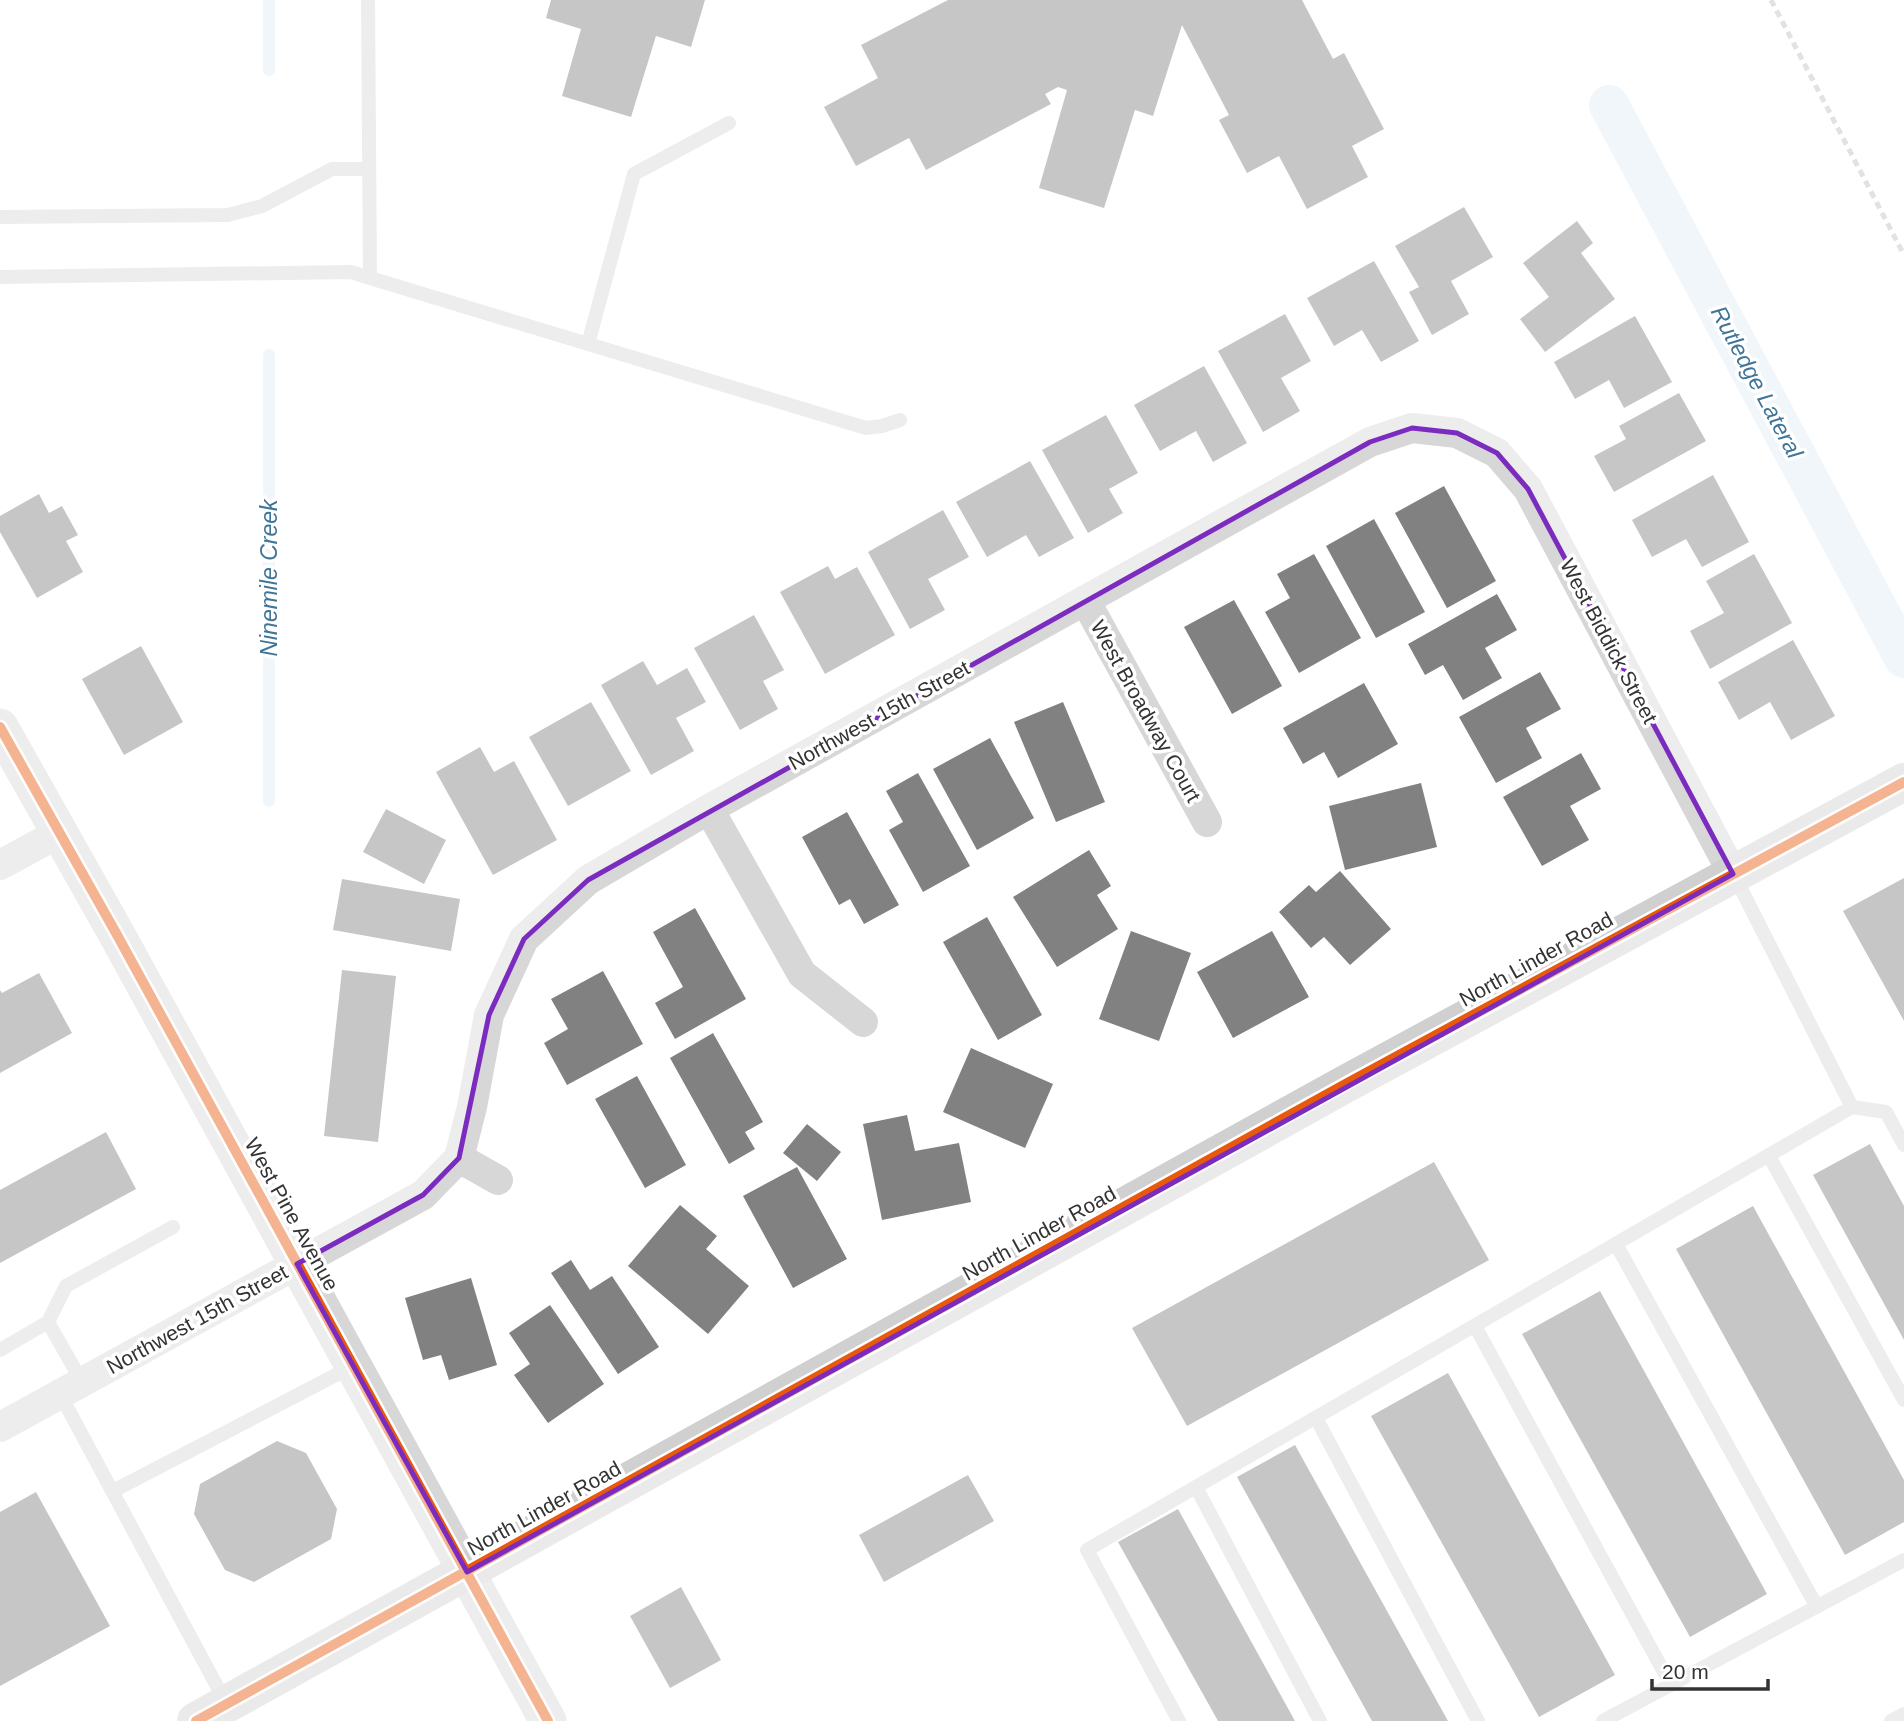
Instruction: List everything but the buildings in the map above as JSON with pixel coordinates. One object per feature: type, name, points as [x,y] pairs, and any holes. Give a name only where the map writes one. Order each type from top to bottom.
[{"type":"main road","name":"North Linder Road","points":[[211,1712],[1349,1083],[1904,782]]},
{"type":"street","name":"Northwest 15th Street","points":[[0,1427],[423,1195],[459,1158],[472,1107],[489,1015],[524,939],[588,880],[709,809],[1370,442],[1412,429],[1458,433]]},
{"type":"street","name":"West Biddick Street","points":[[1458,433],[1497,453],[1528,489],[1733,874]]},
{"type":"street","name":"West Broadway Court","points":[[1086,600],[1207,822]]},
{"type":"street","name":"West Pine Avenue","points":[[0,727],[116,933],[548,1721]]},
{"type":"street","points":[[709,809],[802,974],[863,1022]]},
{"type":"street","points":[[0,865],[59,833]]},
{"type":"street","points":[[459,1158],[498,1180]]},
{"type":"lane","points":[[368,0],[370,278]]},
{"type":"lane","points":[[588,344],[634,174],[729,123]]},
{"type":"lane","points":[[0,217],[228,215],[262,206],[332,169],[369,169]]},
{"type":"lane","points":[[0,276],[351,272],[866,428],[900,420]]},
{"type":"lane","points":[[1733,874],[1852,1107]]},
{"type":"lane","points":[[1179,1721],[1087,1550],[1852,1107],[1886,1112],[1904,1145]]},
{"type":"lane","points":[[1769,1156],[1904,1400]]},
{"type":"lane","points":[[0,1350],[48,1322],[66,1286],[173,1227]]},
{"type":"lane","points":[[1616,1244],[1817,1607]]},
{"type":"lane","points":[[48,1322],[71,1388],[113,1491],[211,1712]]},
{"type":"lane","points":[[1475,1326],[1671,1685]]},
{"type":"lane","points":[[113,1491],[354,1366]]},
{"type":"lane","points":[[1317,1418],[1478,1721]]},
{"type":"lane","points":[[1195,1487],[1320,1721]]},
{"type":"lane","points":[[1603,1721],[1904,1560]]},
{"type":"lane","points":[[1891,1721],[1904,1714]]},
{"type":"highlighted area","points":[[1412,428],[1457,433],[1497,453],[1528,489],[1733,874],[467,1572],[297,1264],[423,1195],[459,1158],[489,1015],[524,939],[588,880],[1370,442]]},
{"type":"waterway","name":"Ninemile Creek","points":[[269,0],[269,70]]},
{"type":"waterway","name":"Rutledge Lateral","points":[[1609,105],[1904,658]]},
{"type":"waterway","name":"Ninemile Creek","points":[[269,355],[269,801]]},
{"type":"railway","points":[[1771,0],[1904,255]]},
{"type":"cycle path","points":[[0,727],[116,933],[548,1721]]},
{"type":"cycle path","points":[[196,1721],[1349,1082],[1904,782]]}]
